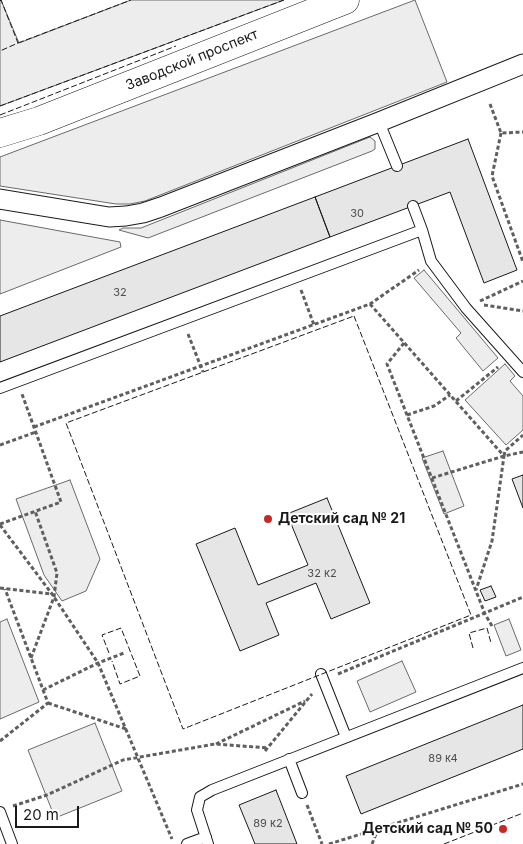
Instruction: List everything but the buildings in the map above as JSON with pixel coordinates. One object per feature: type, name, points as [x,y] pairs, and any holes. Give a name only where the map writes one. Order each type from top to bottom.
[{"type":"main road","name":"Заводской проспект","points":[[0,133],[39,121],[307,11],[345,0]]},
{"type":"main road","name":"Заводской проспект","points":[[0,143],[39,121]]},
{"type":"street","points":[[0,199],[109,216],[126,216],[162,207],[523,64]]},
{"type":"lane","points":[[379,122],[397,166]]},
{"type":"lane","points":[[413,206],[431,261],[466,308],[516,359],[523,372]]},
{"type":"lane","points":[[0,388],[422,230]]},
{"type":"lane","points":[[187,844],[207,840],[197,810],[200,797],[212,790],[523,668]]},
{"type":"lane","points":[[322,677],[346,737]]},
{"type":"lane","points":[[291,758],[302,793]]},
{"type":"lane","points":[[4,809],[12,844]]},
{"type":"path","points":[[490,104],[501,133],[492,176],[523,262]]},
{"type":"path","points":[[501,133],[523,132]]},
{"type":"path","points":[[34,427],[370,304],[431,261]]},
{"type":"path","points":[[296,277],[314,325]]},
{"type":"path","points":[[523,281],[476,303],[523,311]]},
{"type":"path","points":[[370,304],[504,456]]},
{"type":"path","points":[[183,320],[203,372]]},
{"type":"path","points":[[404,343],[387,364],[485,614],[492,626]]},
{"type":"path","points":[[456,401],[516,359]]},
{"type":"path","points":[[18,382],[61,502],[0,525],[53,596],[98,663],[174,844]]},
{"type":"path","points":[[407,415],[434,406],[450,395]]},
{"type":"path","points":[[0,445],[36,432]]},
{"type":"path","points":[[476,590],[492,540],[505,451],[523,436]]},
{"type":"path","points":[[432,478],[523,452]]},
{"type":"path","points":[[31,659],[53,596],[57,573],[35,512]]},
{"type":"path","points":[[0,588],[53,596]]},
{"type":"path","points":[[5,589],[48,703],[126,730]]},
{"type":"path","points":[[246,776],[306,701],[322,677],[485,614],[523,597]]},
{"type":"path","points":[[43,690],[98,663],[124,653]]},
{"type":"path","points":[[4,809],[46,795],[123,760],[139,759],[215,744],[306,701]]},
{"type":"path","points":[[0,741],[48,703]]},
{"type":"path","points":[[215,744],[268,748],[291,758]]},
{"type":"path","points":[[329,844],[523,784]]},
{"type":"path","points":[[302,793],[322,844]]},
{"type":"path","points":[[372,844],[378,829]]},
{"type":"shaded area","points":[[1,0],[19,43],[131,0],[284,0],[0,106]]},
{"type":"shaded area","points":[[415,0],[447,82],[145,201],[116,204],[0,186],[0,157]]},
{"type":"shaded area","points":[[370,137],[375,141],[375,149],[372,151],[148,238],[119,230],[123,228],[141,228]]},
{"type":"shaded area","points":[[0,220],[120,242],[121,247],[0,294]]},
{"type":"shaded area","points":[[424,270],[498,358],[483,371],[456,338],[461,333],[414,278]]},
{"type":"shaded area","points":[[505,364],[515,376],[510,381],[523,396],[523,430],[506,445],[465,400]]},
{"type":"shaded area","points":[[443,451],[464,506],[444,514],[422,458]]},
{"type":"shaded area","points":[[70,480],[100,559],[86,591],[62,601],[44,575],[16,499]]},
{"type":"shaded area","points":[[7,619],[39,702],[0,719],[0,622]]},
{"type":"shaded area","points":[[509,619],[521,650],[506,656],[494,625]]},
{"type":"shaded area","points":[[402,661],[416,692],[370,712],[357,681]]},
{"type":"shaded area","points":[[95,723],[122,791],[55,818],[28,750]]},
{"type":"fence","points":[[18,43],[131,0]]},
{"type":"fence","points":[[0,106],[284,0]]},
{"type":"fence","points":[[0,1],[18,43],[0,51]]},
{"type":"fence","points":[[0,115],[176,46]]},
{"type":"fence","points":[[354,316],[471,615],[183,729],[66,423],[354,316]]},
{"type":"fence","points":[[109,653],[102,635],[121,628],[140,676],[120,684],[112,661]]},
{"type":"fence","points":[[473,648],[469,633],[487,628],[491,643]]},
{"type":"fence","points":[[444,844],[523,813]]},
{"type":"place","name":"Детский сад № 21","points":[[268,519]]},
{"type":"place","name":"Детский сад № 50","points":[[503,829]]}]
